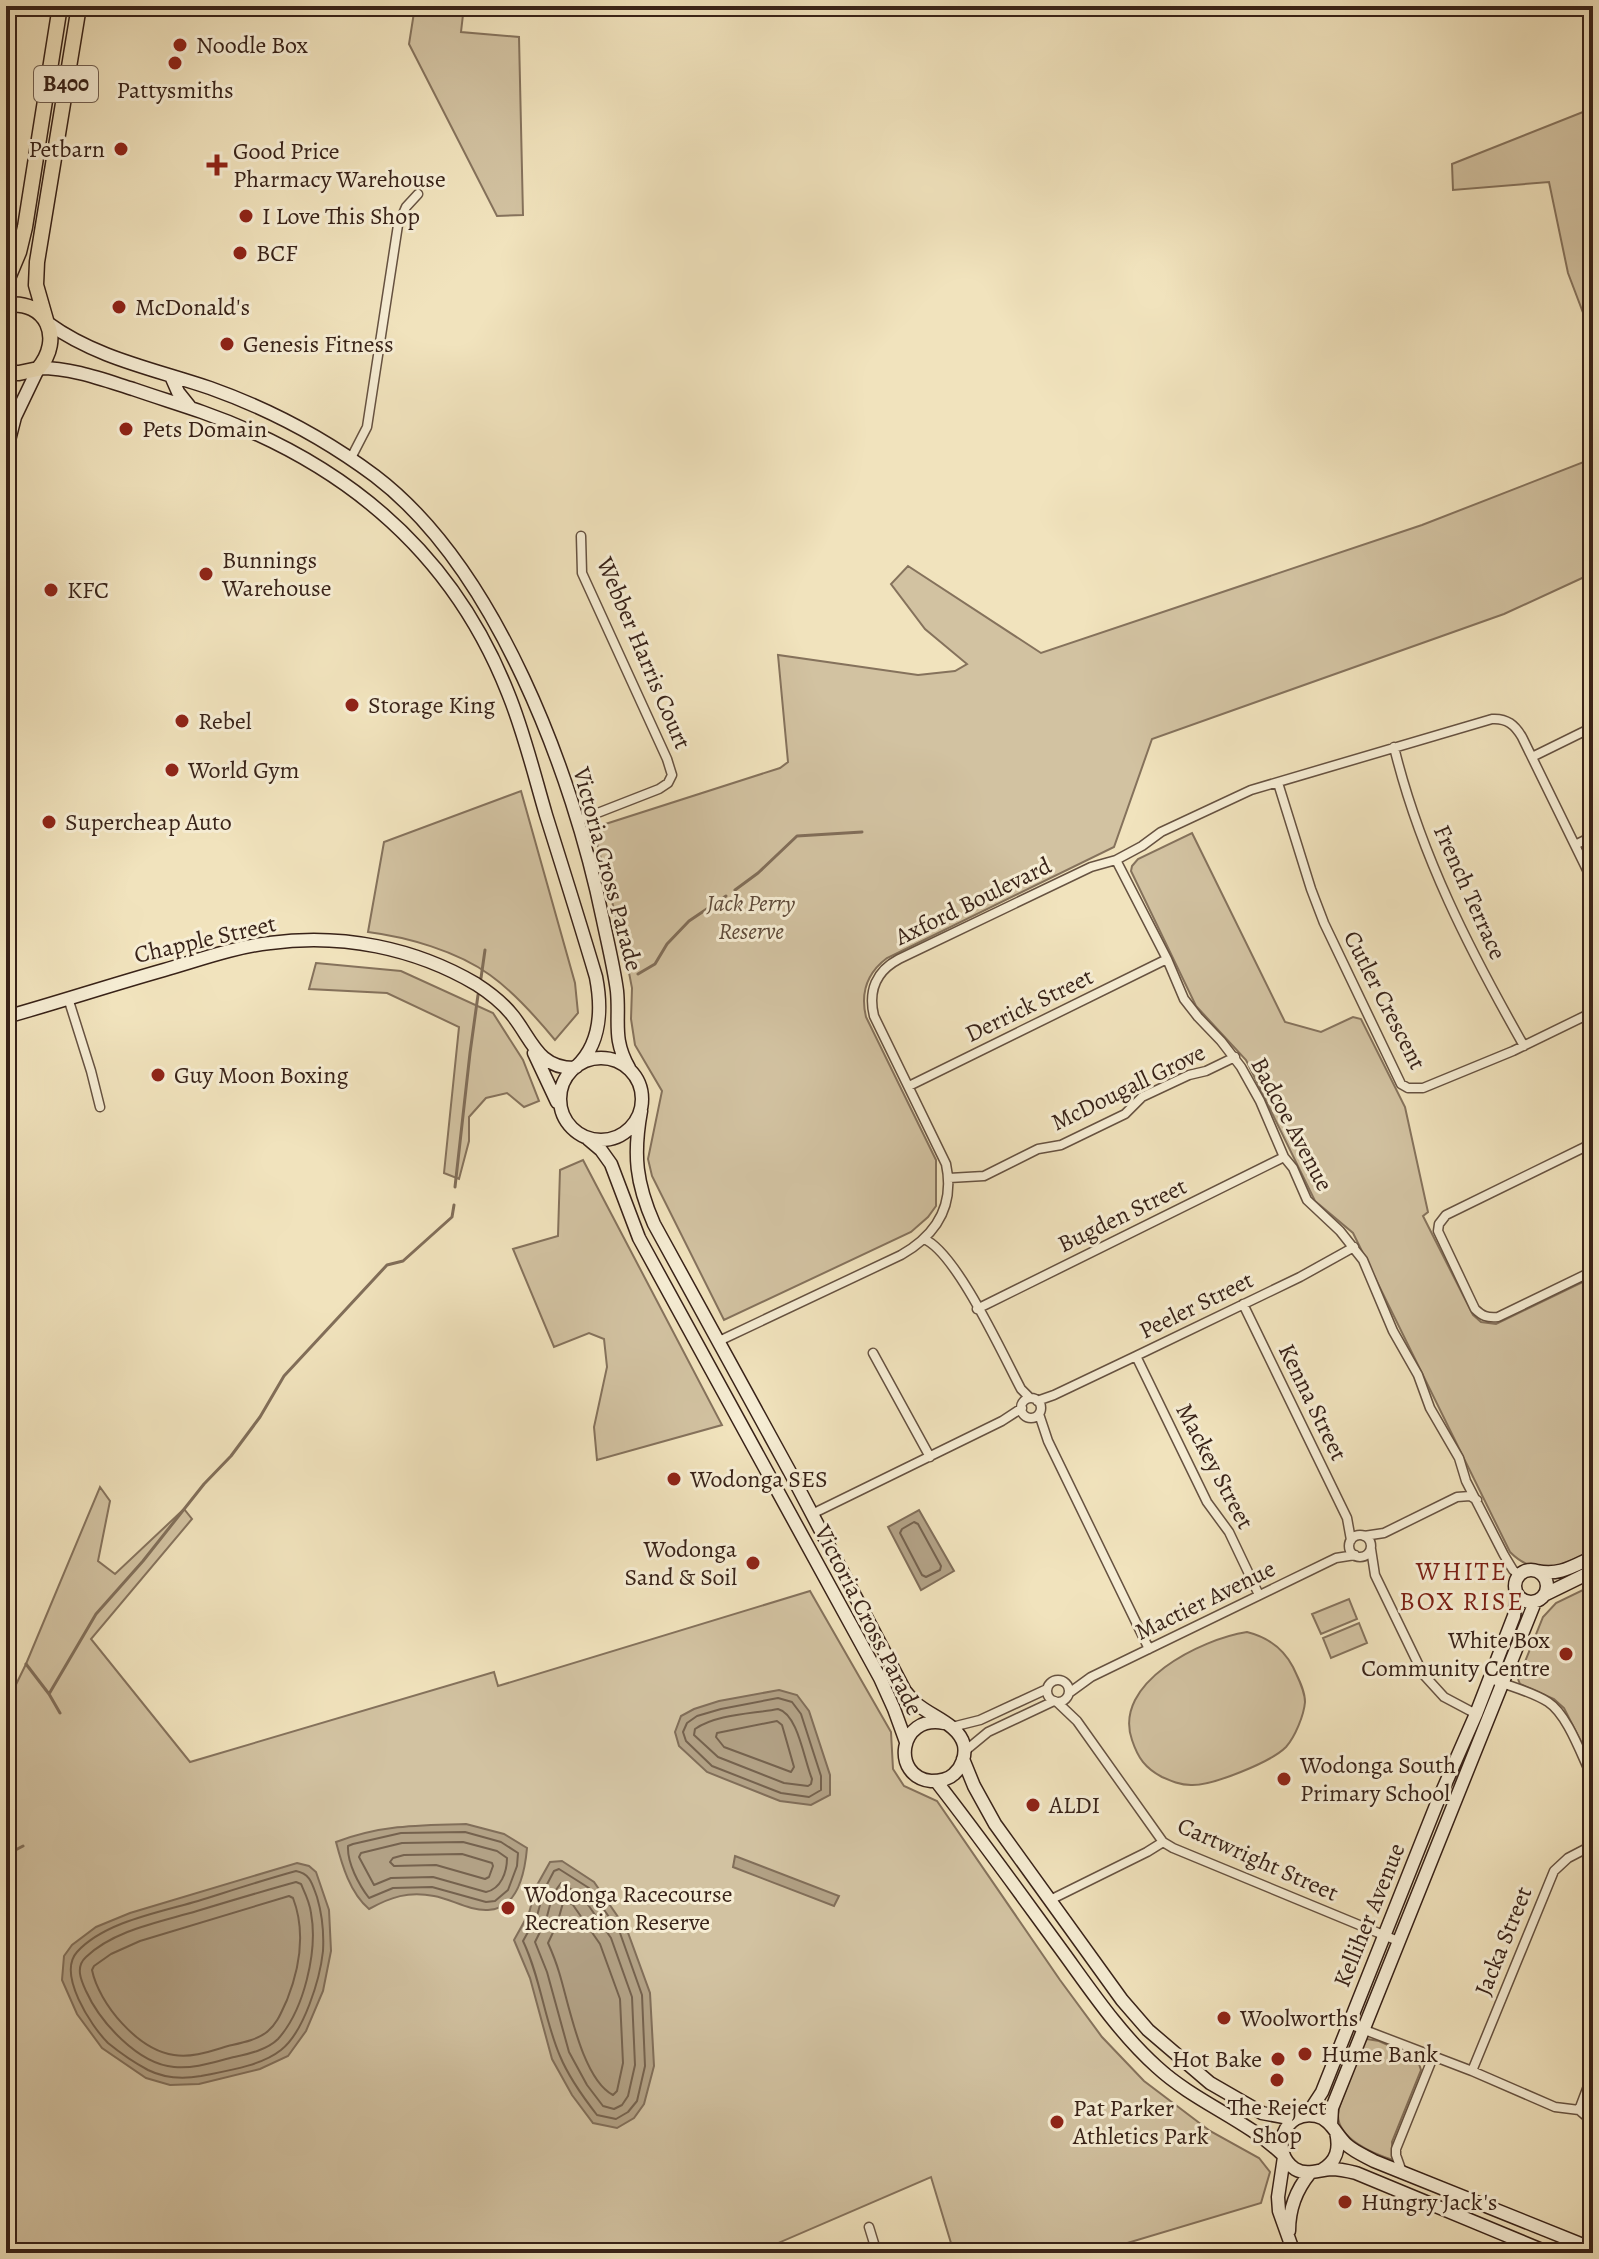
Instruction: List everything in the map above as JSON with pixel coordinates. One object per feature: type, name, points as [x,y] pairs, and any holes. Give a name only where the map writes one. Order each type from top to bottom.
[{"type":"main road","name":"B400","points":[[6,283],[25,227],[60,6]]},
{"type":"main road","name":"B400","points":[[38,369],[51,344],[36,285],[37,262],[79,6]]},
{"type":"main road","points":[[6,305],[28,306],[47,321]]},
{"type":"main road","name":"Victoria Cross Parade","points":[[47,321],[82,344],[233,397],[320,438],[351,458],[408,505],[465,572],[490,613],[555,754],[600,907],[617,992],[618,1040],[629,1068]]},
{"type":"main road","points":[[141,367],[157,381],[166,400]]},
{"type":"main road","points":[[6,373],[38,369]]},
{"type":"main road","points":[[6,452],[15,417],[38,369]]},
{"type":"main road","name":"Victoria Cross Parade","points":[[38,369],[73,371],[190,407],[283,447],[337,477],[386,516],[410,539],[451,589],[487,646],[509,695],[598,987],[599,1011],[594,1040],[589,1052],[575,1068]]},
{"type":"main road","points":[[171,376],[176,389],[190,407]]},
{"type":"main road","points":[[283,447],[296,425]]},
{"type":"main road","name":"Chapple Street","points":[[6,1017],[214,956],[269,943],[317,940],[392,950],[466,978],[504,1006],[539,1054],[552,1065],[575,1068]]},
{"type":"main road","name":"Chapple Street","points":[[530,1042],[558,1104]]},
{"type":"main road","points":[[591,1060],[616,1061],[629,1068],[636,1077],[643,1100],[641,1111],[635,1122],[620,1136],[605,1140],[588,1139],[566,1124],[558,1104],[561,1087],[575,1068],[591,1060]]},
{"type":"main road","name":"Victoria Cross Parade","points":[[641,1111],[636,1157],[642,1196],[654,1224],[905,1691],[916,1703],[948,1725]]},
{"type":"main road","name":"Victoria Cross Parade","points":[[588,1139],[598,1146],[611,1164],[639,1238],[880,1678],[906,1742]]},
{"type":"main road","points":[[701,1352],[719,1341]]},
{"type":"main road","points":[[773,1484],[791,1474]]},
{"type":"main road","points":[[1592,1564],[1540,1598],[1525,1601],[1517,1595],[1515,1585],[1519,1575],[1527,1570],[1550,1574],[1592,1564]]},
{"type":"main road","points":[[1537,1571],[1545,1578],[1547,1588],[1540,1598]]},
{"type":"main road","name":"Kelliher Avenue","points":[[1301,2117],[1322,2092],[1476,1714],[1514,1616],[1517,1595]]},
{"type":"main road","name":"Kelliher Avenue","points":[[1333,2128],[1332,2108],[1502,1683],[1540,1598]]},
{"type":"main road","points":[[964,1755],[950,1777],[925,1780],[906,1761],[906,1742],[917,1726],[926,1722],[948,1725],[961,1738],[964,1755],[984,1807],[1122,2000],[1162,2043],[1210,2083],[1271,2116],[1316,2116],[1354,2150],[1593,2249]]},
{"type":"main road","points":[[936,1781],[1115,2022],[1156,2067],[1194,2096],[1265,2138],[1291,2167],[1300,2171],[1333,2169],[1356,2173],[1549,2253]]},
{"type":"main road","points":[[1294,2253],[1282,2222],[1278,2197],[1282,2135],[1287,2126],[1301,2117]]},
{"type":"main road","points":[[1288,2234],[1295,2198],[1314,2172],[1329,2166],[1338,2151],[1333,2128]]},
{"type":"street","points":[[351,458],[367,427],[398,225],[406,207],[418,194]]},
{"type":"street","name":"Webber Harris Court","points":[[577,821],[659,789],[668,783],[672,775],[582,573],[581,536]]},
{"type":"street","name":"Axford Boulevard","points":[[949,1178],[946,1164],[874,1016],[871,1006],[873,988],[884,968],[1091,867],[1116,860],[1161,832],[1251,790],[1492,719],[1510,722],[1532,757]]},
{"type":"street","points":[[1593,727],[1532,757],[1593,882]]},
{"type":"street","name":"French Terrace","points":[[1394,747],[1420,831],[1464,937],[1524,1046]]},
{"type":"street","name":"Cutler Crescent","points":[[1278,783],[1324,923],[1401,1084],[1408,1088],[1423,1088],[1524,1046],[1593,1012]]},
{"type":"street","points":[[1575,845],[1593,836]]},
{"type":"street","name":"Badcoe Avenue","points":[[1116,860],[1184,999],[1235,1057],[1260,1101],[1307,1200],[1340,1231],[1363,1260],[1393,1331],[1418,1375],[1430,1408],[1459,1458],[1466,1481],[1504,1555],[1519,1575]]},
{"type":"street","name":"Derrick Street","points":[[909,1086],[1167,959]]},
{"type":"street","points":[[68,998],[100,1107]]},
{"type":"street","name":"McDougall Grove","points":[[949,1178],[984,1176],[1038,1149],[1061,1145],[1125,1114],[1142,1097],[1235,1057]]},
{"type":"street","points":[[1593,1143],[1446,1215],[1438,1231],[1475,1309],[1489,1318],[1498,1317],[1593,1271]]},
{"type":"street","name":"Bugden Street","points":[[977,1309],[1284,1157]]},
{"type":"street","points":[[719,1341],[901,1255],[924,1239],[934,1228],[944,1207],[949,1178]]},
{"type":"street","points":[[924,1239],[932,1242],[954,1266],[1048,1441],[1149,1649]]},
{"type":"street","name":"Peeler Street","points":[[812,1514],[1354,1247]]},
{"type":"street","name":"Kenna Street","points":[[1243,1304],[1347,1518],[1363,1535]]},
{"type":"street","points":[[873,1353],[930,1457]]},
{"type":"street","name":"Mackey Street","points":[[1136,1356],[1207,1502],[1229,1532],[1259,1595]]},
{"type":"street","points":[[1375,1575],[1357,1556],[1350,1543],[1354,1537],[1384,1533],[1457,1497],[1470,1496],[1477,1500]]},
{"type":"street","name":"Kenna Street","points":[[1347,1518],[1350,1543]]},
{"type":"street","points":[[1357,1556],[1366,1555],[1384,1533]]},
{"type":"street","points":[[1363,1535],[1370,1540],[1375,1575],[1423,1674],[1444,1697],[1476,1714]]},
{"type":"street","name":"Mactier Avenue","points":[[1336,1558],[1350,1543]]},
{"type":"street","name":"Mactier Avenue","points":[[1069,1694],[1091,1677],[1336,1558],[1357,1556]]},
{"type":"street","name":"Mactier Avenue","points":[[1063,1681],[1091,1677]]},
{"type":"street","points":[[1489,1678],[1554,1707],[1564,1720],[1593,1779]]},
{"type":"street","points":[[948,1725],[980,1720],[1047,1689],[1054,1681],[1063,1681],[1068,1686],[1069,1694],[1064,1700],[1055,1701],[988,1732],[964,1755]]},
{"type":"street","points":[[1047,1689],[1055,1701]]},
{"type":"street","name":"Cartwright Street","points":[[1069,1694],[1077,1721]]},
{"type":"street","name":"Cartwright Street","points":[[1055,1701],[1077,1721],[1163,1842],[1398,1941]]},
{"type":"street","points":[[1050,1900],[1163,1842]]},
{"type":"street","name":"Jacka Street","points":[[1472,2071],[1554,1871],[1568,1858],[1593,1845]]},
{"type":"street","points":[[1349,2024],[1559,2108],[1579,2110],[1593,2122]]},
{"type":"street","points":[[1402,2172],[1396,2149],[1433,2057]]},
{"type":"street","points":[[1579,2110],[1593,2073]]},
{"type":"street","points":[[869,2227],[877,2253]]},
{"type":"green space","points":[[415,6],[464,6],[461,32],[519,37],[523,215],[497,216],[409,44]]},
{"type":"green space","points":[[1593,108],[1593,339],[1568,273],[1549,182],[1453,190],[1452,164]]},
{"type":"green space","name":"Jack Perry Reserve","points":[[1593,455],[1593,573],[1504,614],[1152,739],[1114,847],[880,964],[870,977],[865,991],[866,1017],[936,1160],[936,1206],[911,1232],[724,1320],[652,1176],[648,1159],[662,1091],[635,1045],[631,1019],[632,988],[593,828],[780,768],[788,762],[778,655],[918,675],[955,671],[967,664],[925,629],[891,584],[908,566],[1041,653],[1422,525],[1589,460]]},
{"type":"green space","points":[[521,791],[575,983],[578,1013],[555,1040],[517,997],[477,966],[431,946],[368,932],[384,842]]},
{"type":"green space","points":[[1192,833],[1285,1022],[1321,1032],[1353,1017],[1361,1019],[1405,1107],[1428,1212],[1423,1216],[1473,1315],[1481,1322],[1496,1324],[1593,1277],[1593,1550],[1561,1565],[1541,1568],[1520,1561],[1510,1552],[1353,1233],[1315,1201],[1246,1060],[1196,1006],[1131,871],[1138,859]]},
{"type":"green space","points":[[316,963],[401,971],[493,1013],[523,1060],[539,1101],[524,1107],[507,1093],[486,1098],[469,1117],[469,1141],[459,1179],[444,1173],[459,1027],[387,993],[309,989]]},
{"type":"green space","points":[[583,1160],[722,1425],[597,1460],[594,1427],[607,1367],[604,1339],[589,1333],[554,1347],[513,1249],[558,1236],[560,1170]]},
{"type":"green space","name":"Wodonga Racecourse Recreation Reserve","points":[[100,1487],[110,1501],[98,1561],[115,1574],[184,1509],[192,1519],[91,1639],[190,1762],[494,1672],[498,1686],[810,1591],[891,1732],[893,1769],[904,1786],[937,1801],[1102,2037],[1144,2081],[1210,2131],[1259,2158],[1270,2172],[1261,2203],[1094,2253],[954,2253],[931,2177],[755,2253],[6,2253],[6,1705]]},
{"type":"green space","points":[[1589,1587],[1593,1588],[1593,1765],[1564,1708],[1554,1699],[1520,1684],[1518,1679],[1543,1617],[1556,1603]]},
{"type":"green space","points":[[1349,1599],[1357,1619],[1321,1634],[1312,1614]]},
{"type":"green space","points":[[1359,1623],[1367,1643],[1331,1658],[1323,1638]]},
{"type":"green space","points":[[1247,1632],[1268,1640],[1279,1649],[1289,1660],[1301,1684],[1304,1707],[1289,1743],[1268,1759],[1213,1782],[1183,1784],[1156,1774],[1143,1762],[1132,1740],[1129,1719],[1135,1700],[1147,1683],[1185,1654],[1228,1636]]},
{"type":"green space","points":[[1367,2039],[1417,2058],[1421,2070],[1392,2142],[1393,2160],[1358,2144],[1339,2123],[1340,2105],[1358,2052]]},
{"type":"water","points":[[919,1510],[954,1571],[921,1590],[888,1527]]},
{"type":"water","points":[[779,1690],[797,1695],[809,1711],[830,1775],[830,1795],[811,1805],[780,1801],[707,1772],[679,1746],[675,1732],[681,1716],[694,1709]]},
{"type":"water","points":[[466,1824],[504,1834],[527,1848],[518,1887],[513,1896],[498,1908],[481,1910],[416,1894],[392,1898],[369,1909],[352,1887],[336,1842],[385,1829]]},
{"type":"water","points":[[735,1856],[839,1896],[834,1906],[733,1867]]},
{"type":"water","points":[[562,1861],[594,1882],[627,1930],[650,1993],[654,2066],[644,2104],[634,2118],[617,2128],[593,2123],[572,2095],[552,2059],[530,1978],[514,1940],[550,1862]]},
{"type":"water","points":[[297,1863],[309,1866],[316,1872],[329,1910],[331,1951],[323,1991],[306,2031],[288,2056],[260,2069],[199,2084],[170,2085],[146,2078],[102,2048],[77,2014],[62,1980],[64,1956],[72,1945],[96,1927],[130,1913]]},
{"type":"waterway","points":[[735,890],[797,836],[862,832]]},
{"type":"waterway","points":[[638,974],[655,964],[667,944],[689,921],[726,896]]},
{"type":"waterway","points":[[481,978],[485,950]]},
{"type":"waterway","points":[[455,1187],[478,995]]},
{"type":"waterway","points":[[49,1694],[96,1614],[231,1456],[260,1417],[284,1376],[387,1265],[403,1261],[452,1217],[454,1205]]},
{"type":"waterway","points":[[6,1654],[14,1657]]},
{"type":"waterway","points":[[26,1664],[60,1713]]},
{"type":"waterway","points":[[6,1855],[23,1846]]},
{"type":"place","name":"Noodle Box","points":[[180,45]]},
{"type":"place","name":"Pattysmiths","points":[[175,63]]},
{"type":"place","name":"Petbarn","points":[[121,149]]},
{"type":"place","name":"Good Price Pharmacy Warehouse","points":[[217,165]]},
{"type":"place","name":"I Love This Shop","points":[[246,216]]},
{"type":"place","name":"BCF","points":[[240,253]]},
{"type":"place","name":"McDonald's","points":[[119,307]]},
{"type":"place","name":"Genesis Fitness","points":[[227,344]]},
{"type":"place","name":"Pets Domain","points":[[126,429]]},
{"type":"place","name":"Bunnings Warehouse","points":[[206,574]]},
{"type":"place","name":"KFC","points":[[51,590]]},
{"type":"place","name":"Storage King","points":[[352,705]]},
{"type":"place","name":"Rebel","points":[[182,721]]},
{"type":"place","name":"World Gym","points":[[172,770]]},
{"type":"place","name":"Supercheap Auto","points":[[49,822]]},
{"type":"place","name":"Guy Moon Boxing","points":[[158,1075]]},
{"type":"place","name":"Wodonga SES","points":[[674,1479]]},
{"type":"place","name":"Wodonga Sand & Soil","points":[[753,1563]]},
{"type":"place","name":"White Box Community Centre","points":[[1566,1654]]},
{"type":"place","name":"Wodonga South Primary School","points":[[1284,1779]]},
{"type":"place","name":"ALDI","points":[[1033,1805]]},
{"type":"place","name":"Wodonga Racecourse Recreation Reserve","points":[[508,1908]]},
{"type":"place","name":"Woolworths","points":[[1224,2018]]},
{"type":"place","name":"Hume Bank","points":[[1305,2054]]},
{"type":"place","name":"Hot Bake","points":[[1278,2059]]},
{"type":"place","name":"The Reject Shop","points":[[1277,2080]]},
{"type":"place","name":"Pat Parker Athletics Park","points":[[1057,2122]]},
{"type":"place","name":"Hungry Jack's","points":[[1345,2202]]},
{"type":"district","name":"WHITE BOX RISE","points":[[1462,1586]]}]
